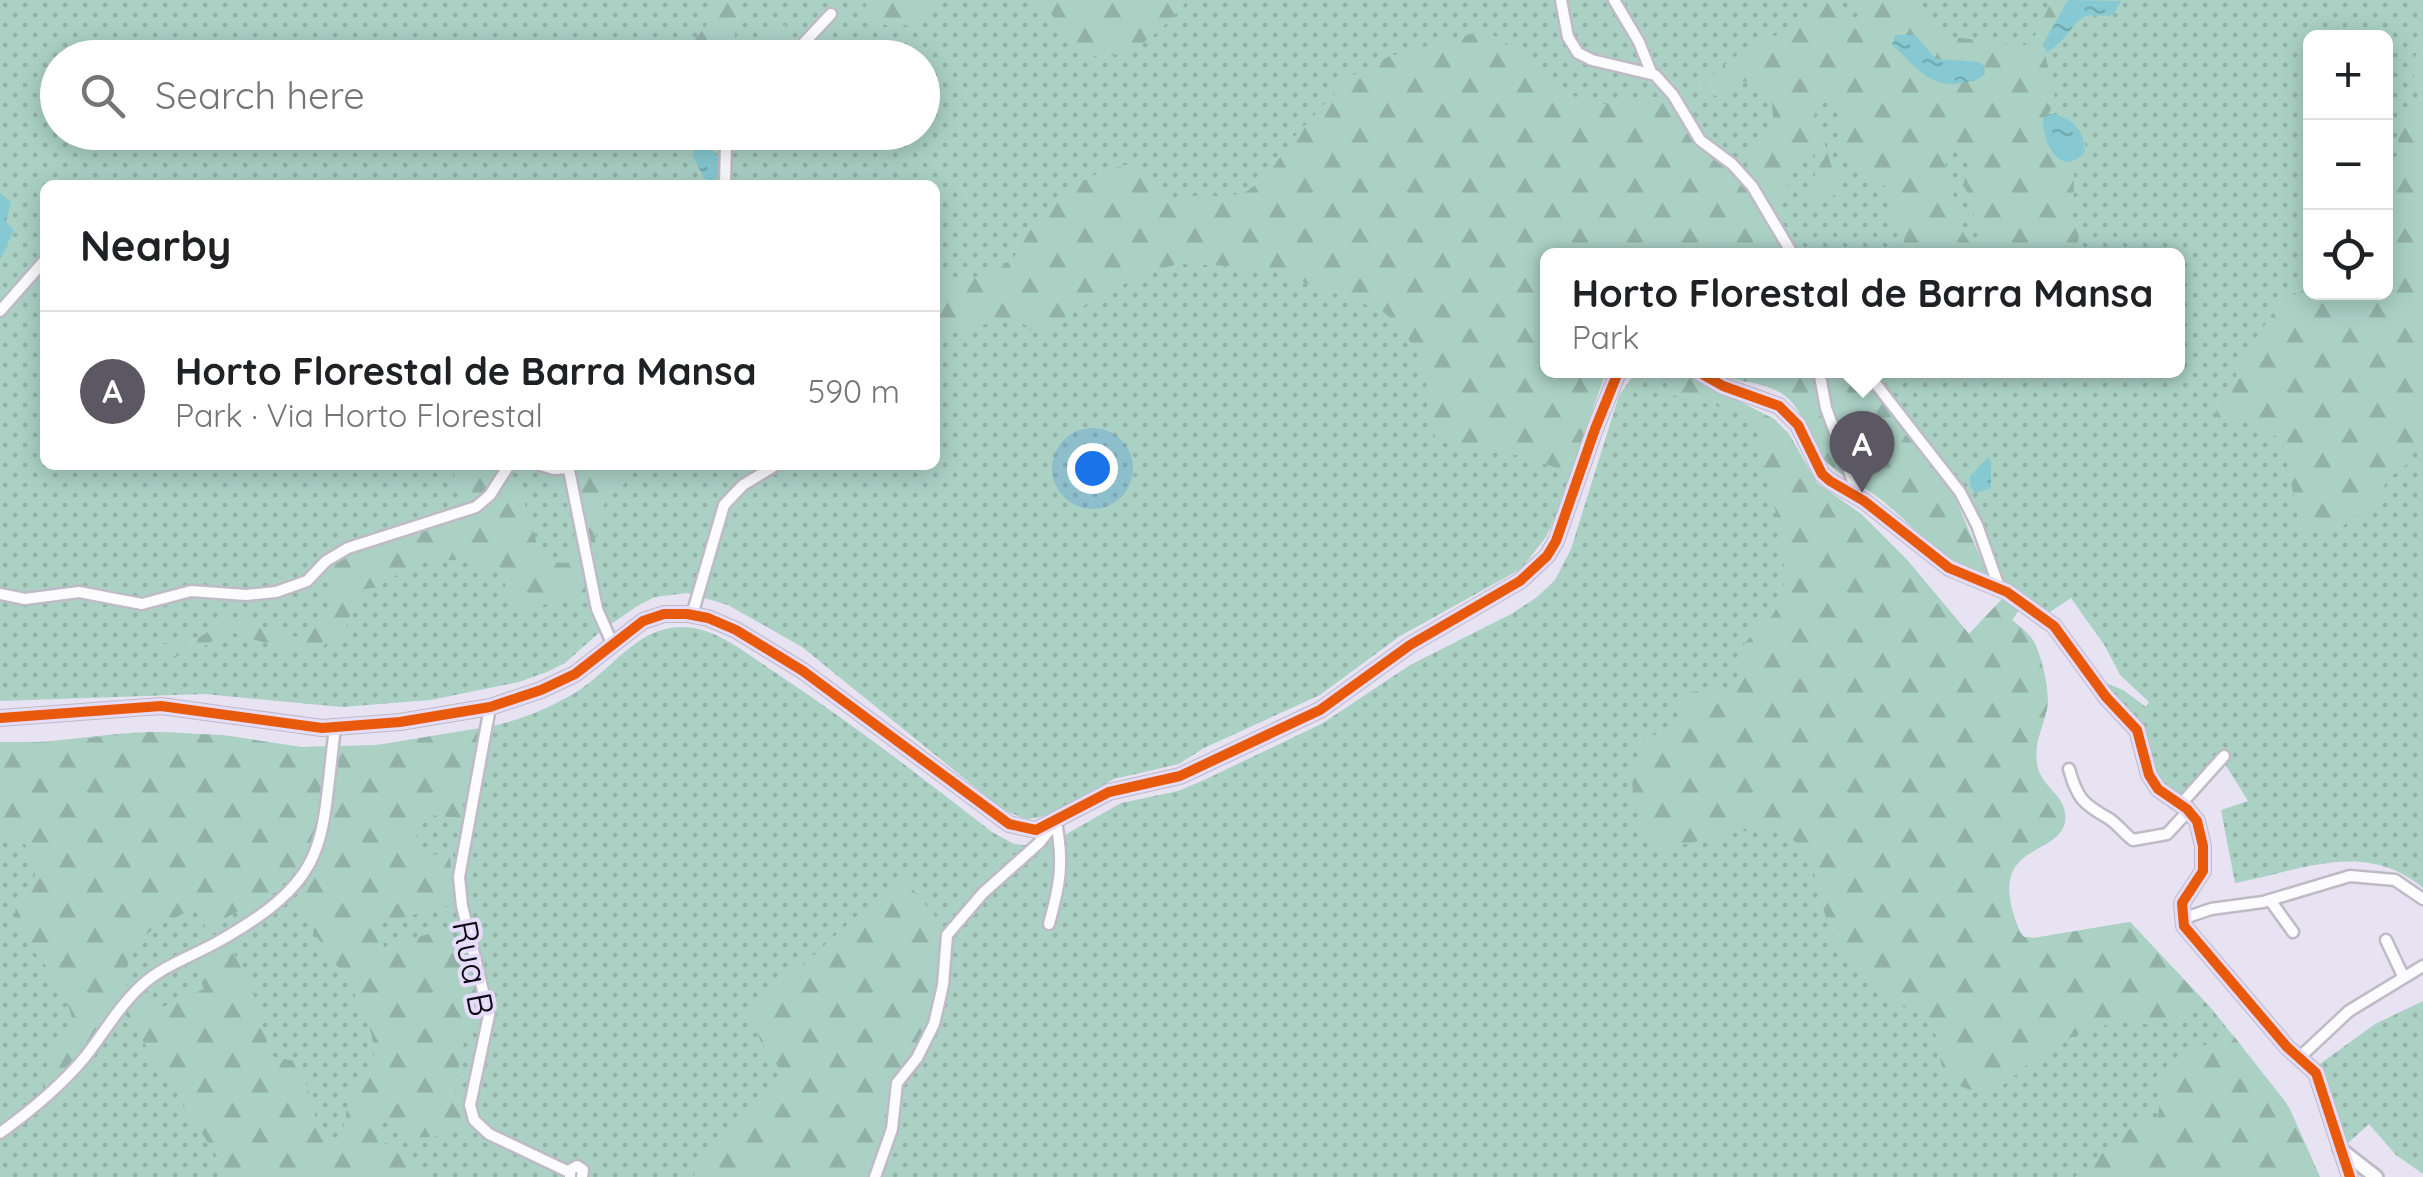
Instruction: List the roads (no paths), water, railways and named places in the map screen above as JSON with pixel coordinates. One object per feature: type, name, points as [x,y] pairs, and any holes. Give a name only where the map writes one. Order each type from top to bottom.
[{"type":"street","points":[[1561,0],[1568,37],[1584,57],[1653,74]]},
{"type":"street","points":[[1614,0],[1653,74],[1673,95],[1700,140],[1732,164],[1752,186],[1786,248]]},
{"type":"street","points":[[806,40],[830,14]]},
{"type":"street","points":[[725,180],[726,150]]},
{"type":"street","points":[[0,311],[40,266]]},
{"type":"street","points":[[0,718],[161,706],[335,728],[400,722],[490,706],[560,682],[652,617],[692,614],[736,630],[804,671],[1009,824],[1036,830],[1109,792],[1180,776],[1236,746],[1302,719],[1338,698],[1410,645],[1520,581],[1547,556],[1556,541],[1616,378]]},
{"type":"street","points":[[1710,378],[1779,406],[1798,425],[1822,474],[1949,568],[2003,590],[2056,630],[2106,697],[2138,730],[2154,785],[2185,808],[2200,830],[2204,860],[2200,878],[2182,904],[2188,934],[2286,1048],[2317,1075],[2350,1177]]},
{"type":"street","points":[[1820,378],[1826,408],[1859,498]]},
{"type":"street","points":[[1871,378],[1960,492],[2003,590]]},
{"type":"street","points":[[0,594],[25,599],[80,592],[150,604],[191,591],[246,594],[292,588],[308,581],[326,561],[348,548],[476,507],[506,470]]},
{"type":"street","points":[[569,470],[580,508],[597,609],[612,643]]},
{"type":"street","points":[[692,614],[724,505],[743,485],[768,470]]},
{"type":"street","name":"Rua B","points":[[490,706],[459,876],[462,906],[489,1015],[470,1104],[474,1120],[489,1134],[570,1174],[573,1166],[580,1166],[582,1177]]},
{"type":"street","points":[[0,1132],[48,1097],[131,996],[153,976],[262,916],[296,885],[317,851],[324,826],[335,728]]},
{"type":"street","points":[[2069,769],[2083,802],[2133,840],[2168,834],[2224,756]]},
{"type":"street","points":[[1048,924],[1062,880],[1056,822]]},
{"type":"street","points":[[875,1177],[892,1129],[897,1083],[917,1058],[934,1024],[943,985],[947,935],[982,893],[1039,843],[1056,822]]},
{"type":"street","points":[[2182,919],[2211,909],[2270,900],[2350,876],[2395,880],[2423,898]]},
{"type":"street","points":[[2270,900],[2293,932]]},
{"type":"street","points":[[2386,940],[2403,976]]},
{"type":"street","points":[[2300,1057],[2336,1021],[2423,966]]},
{"type":"street","points":[[2340,1149],[2376,1177]]},
{"type":"water","points":[[2068,0],[2121,1],[2113,15],[2082,18],[2047,52],[2043,44]]},
{"type":"water","points":[[1895,35],[1915,35],[1936,59],[1979,62],[1985,74],[1962,83],[1931,79],[1892,45]]},
{"type":"water","points":[[2052,114],[2065,118],[2080,132],[2084,153],[2075,160],[2060,159],[2049,146],[2043,118]]},
{"type":"water","points":[[694,150],[711,150],[720,164],[715,180],[705,179],[694,159]]},
{"type":"water","points":[[0,193],[11,202],[6,222],[14,230],[0,260]]},
{"type":"water","points":[[1988,457],[1991,488],[1975,493],[1970,476]]},
{"type":"place","name":"Horto Florestal de Barra Mansa","points":[[1862,493]]}]
